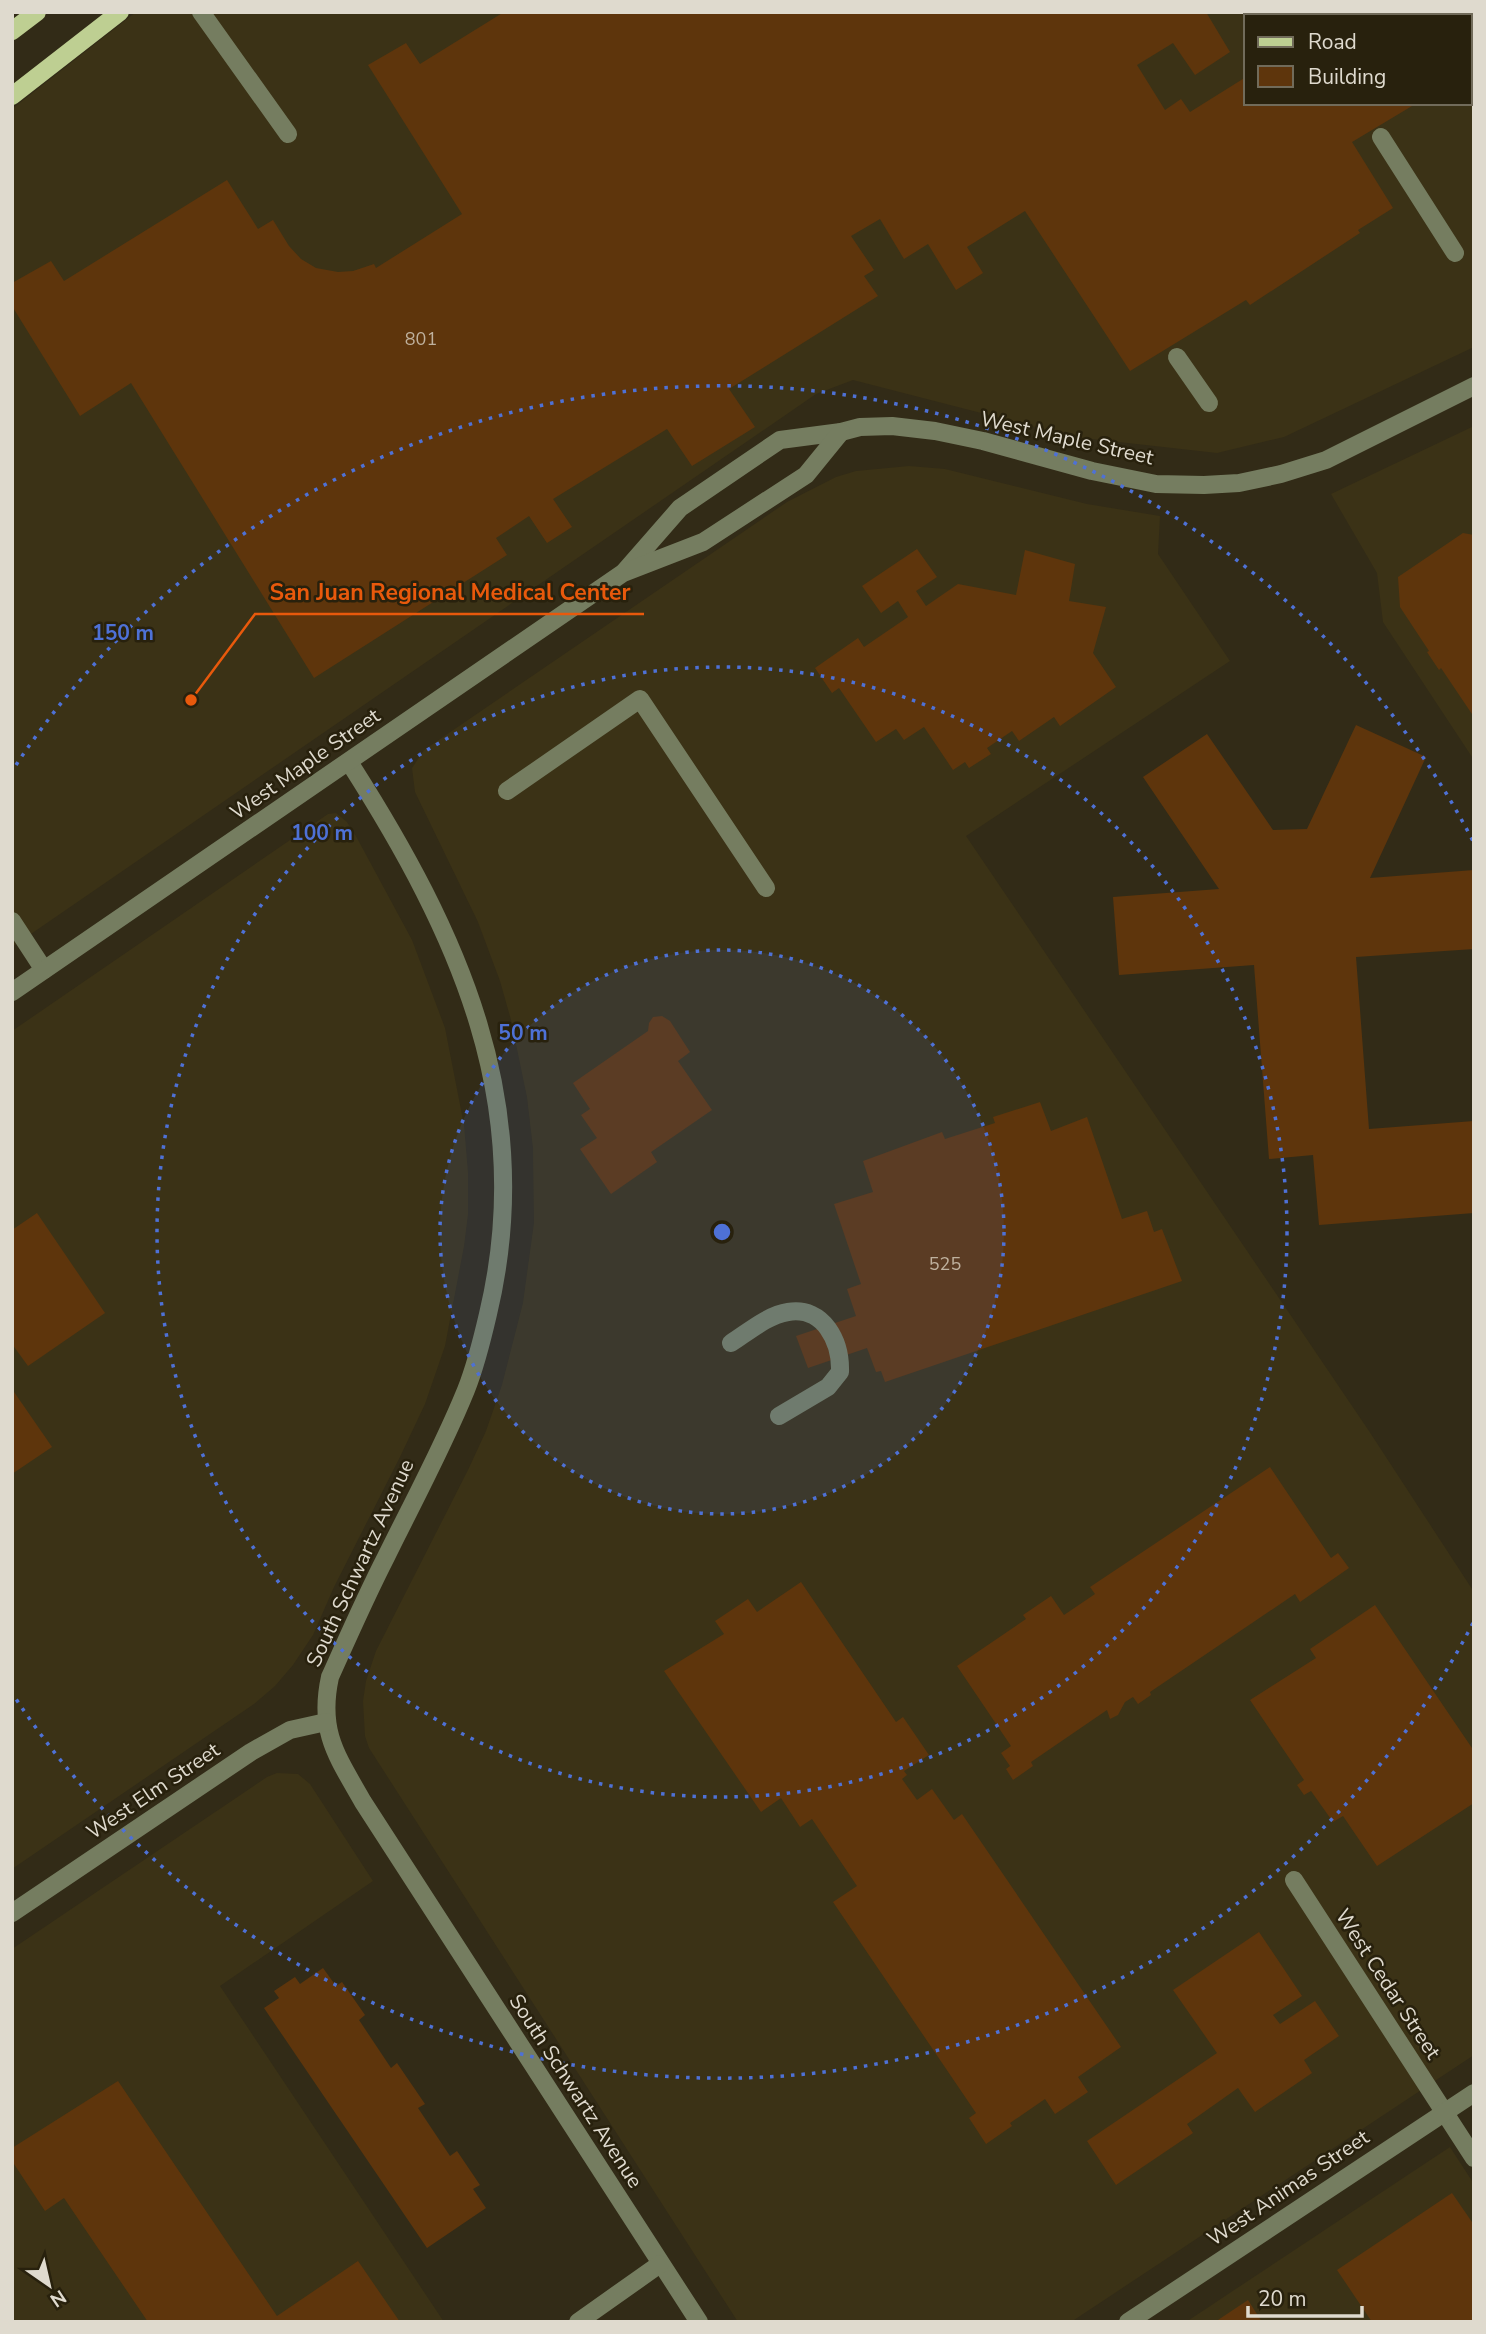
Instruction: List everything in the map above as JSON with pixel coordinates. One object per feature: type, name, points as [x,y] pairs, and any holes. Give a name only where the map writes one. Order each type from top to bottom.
[{"type":"main road","points":[[12,31],[37,12]]},
{"type":"main road","points":[[12,96],[120,12]]},
{"type":"street","points":[[201,12],[288,134]]},
{"type":"street","points":[[1381,137],[1455,253]]},
{"type":"street","points":[[1177,357],[1209,403]]},
{"type":"street","name":"West Maple Street","points":[[623,573],[680,508],[780,440],[860,427],[892,426],[983,441],[1092,471],[1156,484],[1204,485],[1281,474],[1326,460],[1474,386]]},
{"type":"street","name":"West Maple Street","points":[[12,992],[623,573],[704,542],[806,475],[841,432]]},
{"type":"street","points":[[507,791],[640,699],[766,888]]},
{"type":"street","name":"South Schwartz Avenue","points":[[349,762],[386,820],[423,887],[454,953],[477,1012],[497,1101],[501,1131],[503,1204],[495,1286],[483,1338],[467,1388],[330,1677],[325,1699],[326,1722],[336,1754],[363,1802],[699,2322]]},
{"type":"street","points":[[12,921],[44,970]]},
{"type":"street","points":[[731,1343],[765,1321],[788,1312],[812,1313],[827,1326],[841,1357],[840,1372],[828,1387],[779,1416]]},
{"type":"street","name":"West Elm Street","points":[[12,1913],[251,1752],[290,1730],[326,1722]]},
{"type":"street","name":"West Cedar Street","points":[[1294,1880],[1474,2158]]},
{"type":"street","name":"West Animas Street","points":[[1128,2322],[1474,2093]]},
{"type":"street","points":[[578,2322],[660,2264]]},
{"type":"shaded area","points":[[136,12],[1474,12],[1474,347],[1284,437],[1217,453],[1074,437],[853,380],[816,394],[12,947],[12,109]]},
{"type":"shaded area","points":[[1474,426],[1474,760],[1383,622],[1377,573],[1331,494]]},
{"type":"shaded area","points":[[909,466],[945,469],[1087,504],[1160,516],[1158,554],[1230,661],[966,836],[1369,1431],[1474,1592],[1474,2055],[1071,2322],[738,2322],[369,1748],[365,1736],[363,1701],[366,1681],[376,1651],[468,1470],[486,1431],[502,1385],[523,1303],[534,1223],[533,1148],[527,1097],[511,1020],[478,922],[415,792],[412,768],[424,750],[787,502],[836,477],[856,471]]},
{"type":"shaded area","points":[[336,813],[347,822],[357,838],[412,940],[445,1028],[464,1125],[468,1214],[445,1346],[425,1404],[400,1457],[334,1587],[313,1635],[293,1665],[275,1686],[254,1704],[12,1869],[12,1031],[328,814]]},
{"type":"shaded area","points":[[277,1773],[298,1774],[310,1784],[373,1881],[220,1986],[444,2322],[12,2322],[12,1949],[267,1777]]},
{"type":"shaded area","points":[[1450,2147],[1474,2184],[1474,2322],[1186,2322]]},
{"type":"building","points":[[504,12],[1206,12],[1230,52],[1195,75],[1173,43],[1137,65],[1165,110],[1181,99],[1190,112],[1244,78],[1244,105],[1414,105],[1352,142],[1393,208],[1358,230],[1360,233],[1250,305],[1246,300],[1130,371],[1025,211],[967,247],[983,273],[956,290],[928,244],[904,259],[880,219],[851,236],[874,270],[864,276],[878,296],[729,389],[755,427],[692,466],[667,429],[553,499],[572,527],[547,543],[529,516],[496,538],[507,555],[314,678],[131,383],[80,416],[12,306],[12,283],[51,261],[64,281],[227,180],[258,229],[273,220],[289,246],[301,259],[316,268],[338,272],[353,271],[374,264],[376,268],[462,214],[368,65],[406,43],[420,64]]},
{"type":"building","points":[[1403,12],[1404,14],[1349,14]]},
{"type":"building","points":[[1463,533],[1474,535],[1474,717],[1441,668],[1439,670],[1400,607],[1398,577]]},
{"type":"building","points":[[917,549],[937,577],[916,591],[926,606],[958,584],[1016,595],[1025,550],[1075,564],[1069,601],[1106,607],[1093,653],[1116,687],[1060,726],[1054,717],[1019,741],[1012,731],[987,748],[991,754],[969,768],[965,762],[953,770],[924,727],[904,740],[896,729],[876,742],[839,688],[832,693],[815,668],[858,638],[864,647],[908,617],[898,601],[881,613],[862,586]]},
{"type":"building","points":[[1356,725],[1426,757],[1370,878],[1474,870],[1474,949],[1356,957],[1369,1129],[1474,1121],[1474,1213],[1319,1225],[1313,1155],[1269,1159],[1254,965],[1119,975],[1113,897],[1219,889],[1143,777],[1207,734],[1273,830],[1307,829]]},
{"type":"building","points":[[662,1016],[670,1021],[690,1052],[678,1061],[712,1110],[651,1152],[657,1162],[611,1194],[580,1149],[597,1138],[581,1115],[590,1109],[573,1083],[648,1031],[653,1017]]},
{"type":"building","points":[[1040,1102],[1051,1131],[1087,1117],[1122,1219],[1147,1211],[1154,1232],[1162,1229],[1182,1281],[885,1382],[881,1371],[876,1372],[867,1348],[808,1368],[796,1336],[856,1316],[847,1289],[861,1284],[834,1204],[873,1192],[863,1161],[942,1132],[945,1139],[995,1123],[993,1117]]},
{"type":"building","points":[[37,1213],[105,1313],[28,1366],[12,1344],[12,1230]]},
{"type":"building","points":[[12,1389],[52,1447],[12,1474]]},
{"type":"building","points":[[1270,1467],[1331,1558],[1338,1553],[1349,1568],[1300,1602],[1295,1594],[1150,1692],[1151,1695],[1138,1704],[1133,1697],[1125,1702],[1118,1715],[1110,1719],[1107,1710],[1031,1762],[1033,1766],[1013,1780],[1006,1769],[1010,1766],[1001,1753],[1011,1746],[957,1666],[1026,1619],[1023,1615],[1051,1596],[1064,1615],[1095,1594],[1090,1587]]},
{"type":"building","points":[[801,1582],[896,1722],[903,1717],[929,1755],[904,1771],[907,1775],[902,1779],[917,1800],[932,1789],[954,1820],[962,1814],[1121,2047],[1078,2077],[1088,2092],[1055,2114],[1045,2099],[1010,2123],[1012,2126],[986,2144],[969,2118],[976,2113],[833,1902],[857,1886],[812,1819],[800,1827],[781,1798],[761,1812],[664,1671],[724,1634],[715,1621],[748,1599],[757,1612]]},
{"type":"building","points":[[1375,1605],[1474,1751],[1474,1803],[1377,1866],[1343,1816],[1333,1822],[1311,1791],[1304,1795],[1297,1785],[1304,1780],[1250,1700],[1316,1658],[1310,1649]]},
{"type":"building","points":[[1259,1932],[1302,1996],[1273,2015],[1280,2024],[1315,2001],[1339,2036],[1304,2060],[1312,2073],[1255,2112],[1238,2088],[1187,2124],[1193,2133],[1116,2185],[1087,2141],[1217,2053],[1173,1990]]},
{"type":"building","points":[[323,1968],[336,1986],[342,1982],[365,2015],[359,2020],[391,2068],[397,2063],[425,2104],[418,2108],[450,2156],[457,2151],[480,2185],[473,2189],[486,2208],[427,2248],[264,2008],[279,1998],[274,1991],[295,1977],[300,1984]]},
{"type":"building","points":[[118,2081],[277,2316],[358,2261],[400,2322],[148,2322],[64,2198],[45,2211],[12,2161],[12,2148]]},
{"type":"building","points":[[1452,2193],[1474,2225],[1474,2322],[1372,2322],[1337,2270]]},
{"type":"building","points":[[1248,2300],[1262,2322],[1215,2322]]},
{"type":"place","name":"San Juan Regional Medical Center","points":[[191,700]]}]
